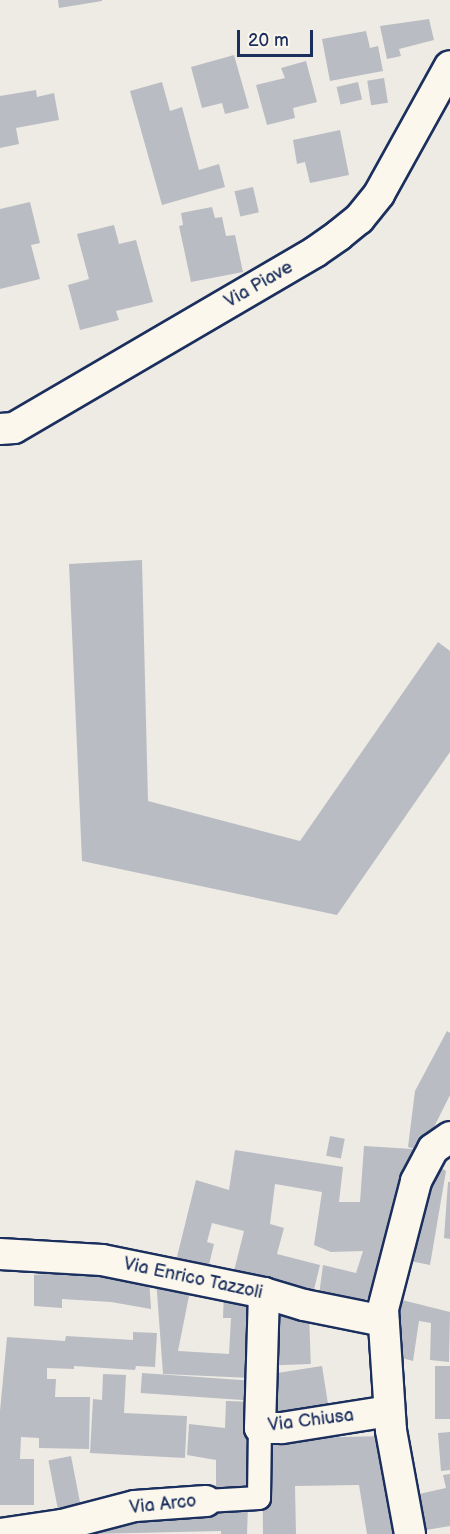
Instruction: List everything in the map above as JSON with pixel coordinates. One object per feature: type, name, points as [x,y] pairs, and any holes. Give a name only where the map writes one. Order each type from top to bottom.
[{"type":"street","name":"Via Piave","points":[[0,429],[14,428],[305,258],[359,219],[379,194],[450,66]]},
{"type":"street","points":[[410,1534],[391,1430],[383,1309],[416,1181],[433,1149],[450,1137]]},
{"type":"street","name":"Via Enrico Tazzoli","points":[[0,1254],[102,1260],[264,1293],[304,1305],[383,1321]]},
{"type":"street","name":"Via Chiusa","points":[[264,1293],[260,1428],[282,1428],[389,1411]]},
{"type":"street","name":"Via Arco","points":[[0,1533],[62,1525],[135,1506],[259,1498],[260,1428]]},
{"type":"building","points":[[58,0],[102,0],[102,1],[59,8]]},
{"type":"building","points":[[429,19],[434,40],[399,49],[401,56],[387,59],[380,26]]},
{"type":"building","points":[[366,31],[370,48],[378,46],[383,71],[330,81],[322,39]]},
{"type":"building","points":[[234,55],[249,108],[225,114],[222,103],[202,108],[191,67]]},
{"type":"building","points":[[306,61],[317,102],[293,108],[295,118],[267,125],[256,85],[285,78],[281,68]]},
{"type":"building","points":[[384,78],[388,103],[371,105],[367,81]]},
{"type":"building","points":[[162,82],[170,111],[182,107],[199,170],[219,164],[225,187],[162,205],[130,91]]},
{"type":"building","points":[[358,82],[362,100],[341,104],[337,87]]},
{"type":"building","points":[[36,90],[37,97],[54,93],[59,120],[16,128],[19,144],[0,148],[0,96]]},
{"type":"building","points":[[340,130],[349,175],[310,183],[305,162],[297,164],[293,140]]},
{"type":"building","points":[[253,187],[259,212],[240,217],[234,191]]},
{"type":"building","points":[[30,202],[40,243],[31,245],[40,279],[0,289],[0,209]]},
{"type":"building","points":[[212,207],[215,218],[222,217],[226,236],[235,235],[243,272],[191,282],[179,226],[183,225],[181,213]]},
{"type":"building","points":[[114,225],[119,244],[136,240],[153,302],[116,311],[119,320],[80,330],[68,285],[89,279],[77,234]]},
{"type":"building","points":[[142,560],[148,801],[300,841],[438,642],[450,651],[450,752],[337,915],[82,861],[69,564]]},
{"type":"building","points":[[447,1031],[450,1033],[450,1095],[422,1151],[408,1147],[415,1091]]},
{"type":"building","points":[[330,1136],[345,1139],[341,1158],[326,1156]]},
{"type":"building","points":[[364,1146],[413,1149],[382,1294],[352,1303],[319,1295],[323,1265],[356,1273],[363,1251],[331,1252],[314,1245],[322,1192],[275,1184],[270,1224],[284,1228],[277,1254],[320,1265],[312,1298],[232,1279],[244,1231],[212,1223],[207,1242],[214,1244],[207,1273],[175,1265],[196,1180],[229,1190],[235,1150],[343,1167],[339,1202],[360,1202]]},
{"type":"building","points":[[428,1160],[446,1171],[430,1265],[405,1260]]},
{"type":"building","points":[[448,1182],[450,1182],[450,1239],[444,1238]]},
{"type":"building","points":[[58,1269],[149,1278],[151,1309],[111,1302],[62,1299],[62,1308],[34,1306],[34,1275],[57,1273]]},
{"type":"building","points":[[156,1279],[191,1286],[178,1351],[229,1354],[231,1318],[223,1318],[224,1290],[255,1292],[251,1378],[163,1374]]},
{"type":"building","points":[[394,1298],[450,1312],[449,1362],[430,1360],[431,1323],[419,1321],[413,1361],[391,1355]]},
{"type":"building","points":[[309,1313],[311,1364],[269,1365],[267,1314]]},
{"type":"building","points":[[133,1332],[157,1333],[155,1367],[136,1366],[135,1370],[74,1366],[74,1369],[47,1368],[47,1379],[56,1379],[55,1397],[90,1397],[89,1449],[39,1448],[39,1438],[21,1437],[20,1459],[34,1459],[34,1505],[0,1505],[0,1411],[7,1337],[65,1341],[66,1336],[133,1340]]},
{"type":"building","points":[[322,1366],[328,1406],[274,1414],[268,1375]]},
{"type":"building","points":[[435,1366],[450,1366],[450,1419],[435,1419]]},
{"type":"building","points":[[142,1373],[255,1381],[253,1401],[141,1393]]},
{"type":"building","points":[[103,1374],[126,1375],[124,1413],[187,1416],[185,1458],[90,1453],[93,1399],[102,1400]]},
{"type":"building","points":[[226,1401],[258,1402],[254,1494],[216,1493],[216,1460],[187,1455],[189,1424],[225,1428]]},
{"type":"building","points":[[450,1432],[450,1470],[441,1471],[438,1433]]},
{"type":"building","points":[[385,1436],[396,1534],[367,1534],[359,1485],[295,1486],[296,1534],[263,1534],[262,1439]]},
{"type":"building","points":[[71,1456],[82,1514],[60,1518],[48,1460]]},
{"type":"building","points":[[450,1474],[450,1526],[426,1530],[419,1494],[446,1488],[443,1475]]},
{"type":"building","points":[[248,1506],[247,1534],[221,1534],[221,1531],[90,1534],[87,1522]]}]
